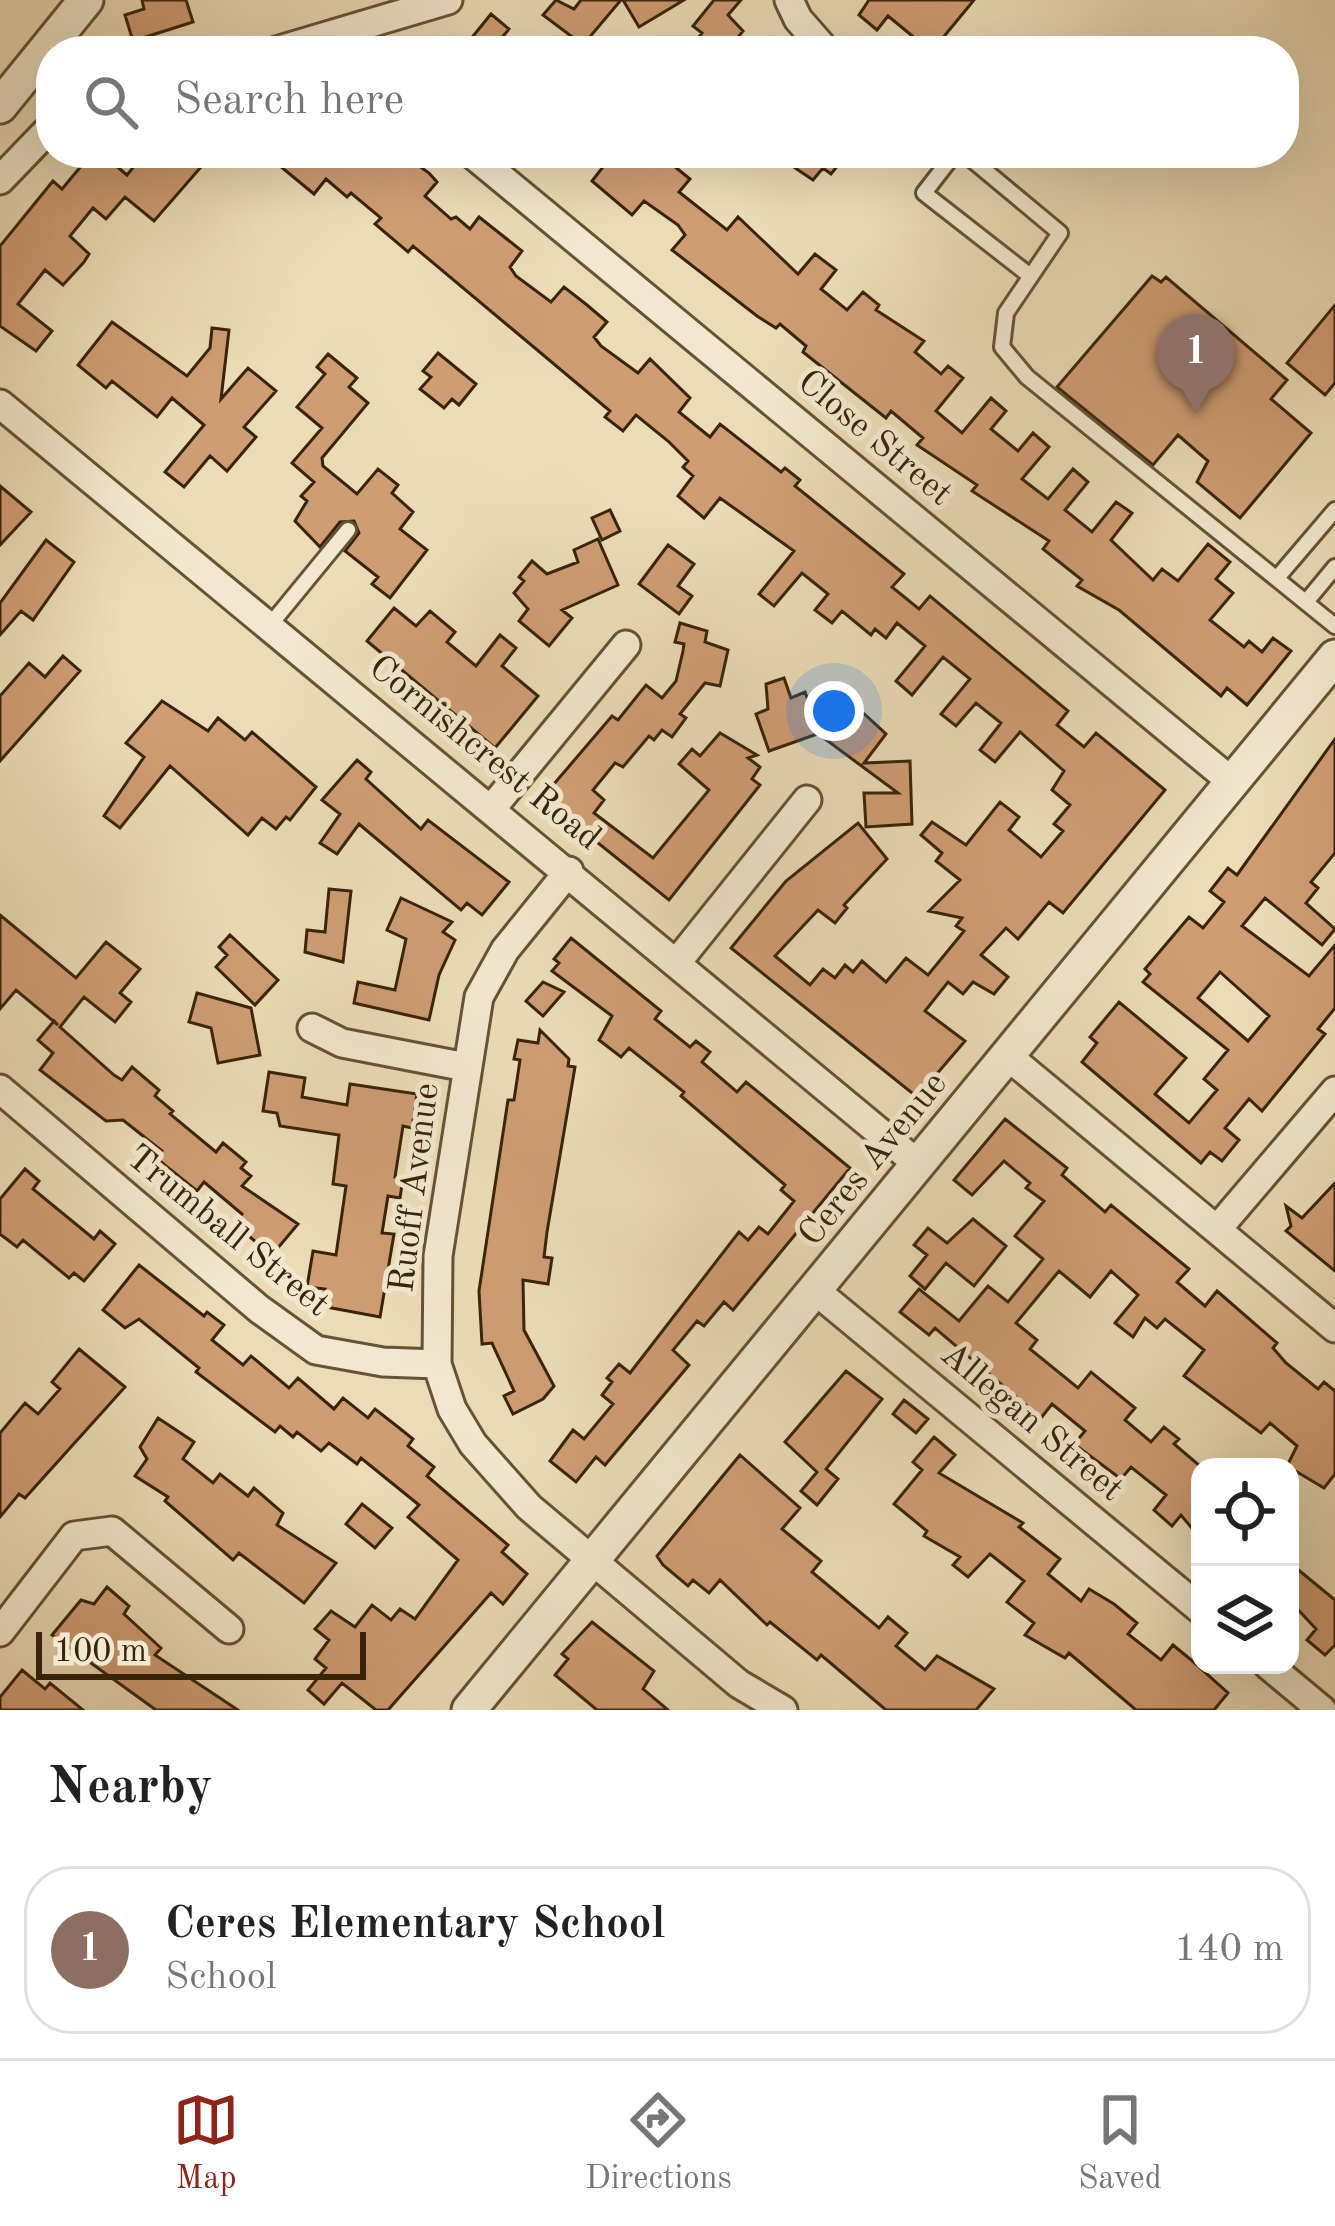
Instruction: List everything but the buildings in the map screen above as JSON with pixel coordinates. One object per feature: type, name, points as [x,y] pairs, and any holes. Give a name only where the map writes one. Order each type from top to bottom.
[{"type":"street","points":[[60,36],[86,0]]},
{"type":"street","points":[[364,36],[448,0]]},
{"type":"street","points":[[789,0],[813,36]]},
{"type":"street","points":[[0,106],[36,66]]},
{"type":"street","points":[[0,181],[36,143]]},
{"type":"street","name":"Close Street","points":[[489,168],[1231,781]]},
{"type":"street","name":"Cornishcrest Road","points":[[0,404],[918,1163]]},
{"type":"street","points":[[492,808],[626,645]]},
{"type":"street","name":"Ceres Avenue","points":[[469,1710],[591,1557],[1010,1058],[1335,657]]},
{"type":"street","points":[[678,961],[807,800]]},
{"type":"street","name":"Ruoff Avenue","points":[[569,871],[506,950],[479,998],[438,1256],[437,1364],[452,1408],[473,1444],[530,1507],[591,1557]]},
{"type":"street","points":[[312,1028],[342,1043],[466,1067]]},
{"type":"street","points":[[1010,1058],[1335,1328]]},
{"type":"street","name":"Trumball Street","points":[[0,1089],[259,1309],[316,1350],[383,1362],[437,1364]]},
{"type":"street","points":[[1219,1227],[1335,1090]]},
{"type":"street","name":"Allegan Street","points":[[817,1292],[1191,1602]]},
{"type":"street","points":[[0,1632],[74,1536],[112,1531],[229,1629]]},
{"type":"street","points":[[591,1557],[739,1684],[783,1710]]},
{"type":"street","points":[[1279,1674],[1322,1710]]},
{"type":"lane","points":[[947,168],[924,194],[1029,275]]},
{"type":"lane","points":[[979,168],[1060,233],[1006,313],[1002,347],[1027,377],[1335,626]]},
{"type":"lane","points":[[1277,578],[1335,510]]},
{"type":"lane","points":[[270,625],[348,530]]},
{"type":"lane","points":[[1306,602],[1335,567]]},
{"type":"place","name":"Ceres Elementary School","points":[[1196,413]]}]
